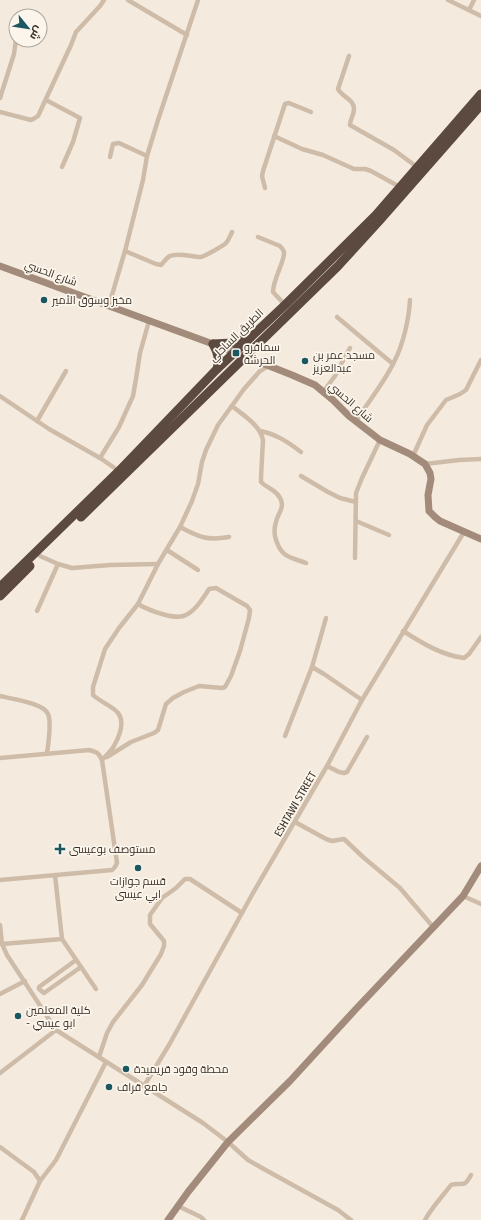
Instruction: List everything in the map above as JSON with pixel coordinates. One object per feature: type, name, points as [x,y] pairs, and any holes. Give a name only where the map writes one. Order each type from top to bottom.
[{"type":"highway","name":"الطريق الساحلي","points":[[0,587],[119,471],[217,369],[285,305],[376,215],[481,94]]},
{"type":"highway","name":"الطريق الساحلي","points":[[0,596],[359,244],[481,106]]},
{"type":"highway","points":[[217,369],[219,359],[213,344],[233,343],[251,336]]},
{"type":"street","points":[[0,112],[31,120],[38,116],[76,32],[104,0]]},
{"type":"street","points":[[128,0],[187,35]]},
{"type":"street","points":[[109,306],[147,156],[198,0]]},
{"type":"street","points":[[448,0],[481,16]]},
{"type":"street","points":[[468,10],[474,0]]},
{"type":"street","points":[[0,98],[15,48]]},
{"type":"street","points":[[350,56],[338,89],[341,94],[350,100],[353,105],[354,113],[350,125],[394,150],[417,167]]},
{"type":"street","points":[[46,100],[80,118],[73,142],[62,167]]},
{"type":"street","points":[[265,188],[263,182],[263,171],[285,104],[289,103],[311,112]]},
{"type":"street","points":[[274,136],[302,149],[323,155],[354,169],[365,169],[371,171],[400,187]]},
{"type":"street","points":[[110,157],[113,144],[116,143],[120,143],[147,156]]},
{"type":"street","points":[[124,251],[161,265],[171,255],[205,256],[226,243],[232,232]]},
{"type":"street","points":[[258,237],[278,245],[283,249],[284,255],[272,292],[285,305]]},
{"type":"street","name":"شارع الحسي","points":[[0,266],[213,344],[302,379],[323,392],[356,422],[380,440],[412,456],[424,464]]},
{"type":"street","points":[[356,422],[393,364],[408,319],[410,300]]},
{"type":"street","points":[[337,317],[393,364]]},
{"type":"street","points":[[100,458],[118,428],[133,396],[140,353],[150,321]]},
{"type":"street","points":[[323,392],[335,376],[350,348]]},
{"type":"street","points":[[412,456],[427,425],[446,400],[466,390],[481,360]]},
{"type":"street","points":[[102,760],[114,747],[120,731],[121,719],[118,712],[93,695],[93,687],[105,650],[119,628],[138,604],[158,564],[180,527],[198,484],[206,450],[218,424],[244,389],[268,366]]},
{"type":"street","points":[[37,420],[66,371]]},
{"type":"street","points":[[0,396],[119,471]]},
{"type":"street","points":[[232,406],[248,419],[262,434],[262,482],[275,492],[282,504],[274,530],[279,548],[286,555],[306,563]]},
{"type":"street","points":[[260,431],[272,434],[301,452]]},
{"type":"street","points":[[355,558],[356,493],[380,440]]},
{"type":"street","points":[[481,459],[424,464],[430,473],[431,479],[428,495],[429,511],[440,521],[481,539]]},
{"type":"street","points":[[301,476],[340,498],[356,502]]},
{"type":"street","points":[[356,521],[389,535]]},
{"type":"street","points":[[180,527],[196,535],[214,539],[229,537]]},
{"type":"street","name":"ESHTAWI STREET","points":[[144,1086],[169,1045],[242,913],[327,766],[362,700],[464,532]]},
{"type":"street","points":[[167,550],[198,570]]},
{"type":"street","points":[[40,556],[72,568],[110,565],[158,564]]},
{"type":"street","points":[[37,610],[58,564]]},
{"type":"street","points":[[102,760],[131,742],[158,730],[166,704],[173,698],[199,686],[225,687],[231,676],[240,651],[250,610],[247,606],[216,588],[209,589],[192,612],[185,616],[178,617],[157,613],[138,604]]},
{"type":"street","points":[[286,736],[312,667],[326,618]]},
{"type":"street","points":[[403,631],[429,647],[455,657],[464,658],[469,654],[481,637]]},
{"type":"street","points":[[312,667],[362,700]]},
{"type":"street","points":[[0,696],[33,704],[46,711],[50,720],[47,754]]},
{"type":"street","points":[[327,766],[339,772],[347,772],[367,737]]},
{"type":"street","points":[[0,758],[89,750],[100,755],[117,863],[112,870],[0,880]]},
{"type":"street","points":[[295,822],[332,841],[344,838],[363,857],[400,888],[434,928]]},
{"type":"street","points":[[168,1220],[188,1192],[228,1142],[290,1081],[355,1010],[434,928],[463,896],[481,866]]},
{"type":"street","points":[[55,875],[62,939],[96,989]]},
{"type":"street","points":[[99,1057],[107,1033],[113,1022],[142,985],[161,954],[164,941],[153,929],[149,921],[150,915],[162,898],[187,878],[242,913]]},
{"type":"street","points":[[463,896],[481,904]]},
{"type":"street","points":[[0,925],[2,944],[7,955],[56,1030],[203,1123],[228,1142],[248,1160],[338,1210],[351,1220]]},
{"type":"street","points":[[2,944],[62,939]]},
{"type":"street","points":[[76,960],[39,987],[39,989],[44,993],[81,967]]},
{"type":"street","points":[[0,994],[24,981]]},
{"type":"street","points":[[0,1073],[56,1030]]},
{"type":"street","points":[[22,1220],[40,1181],[56,1160],[106,1062]]},
{"type":"street","points":[[0,1147],[34,1172],[40,1181]]},
{"type":"street","points":[[425,1220],[450,1185],[464,1184],[471,1175]]},
{"type":"street","points":[[178,1206],[201,1217],[204,1220]]},
{"type":"place","name":"مخبز وسوق الأمير","points":[[44,300]]},
{"type":"place","name":"سمافرو الحرشة","points":[[236,353]]},
{"type":"place","name":"مسجد عمر بن عبدالعزيز","points":[[305,361]]},
{"type":"place","name":"مستوصف بوعيسى","points":[[60,849]]},
{"type":"place","name":"قسم جوازات ابي عيسى","points":[[138,868]]},
{"type":"place","name":"كلية المعلمين - ابو عيسي","points":[[18,1016]]},
{"type":"place","name":"محطة وقود قريميدة","points":[[126,1069]]},
{"type":"place","name":"جامع قراف","points":[[109,1087]]}]
